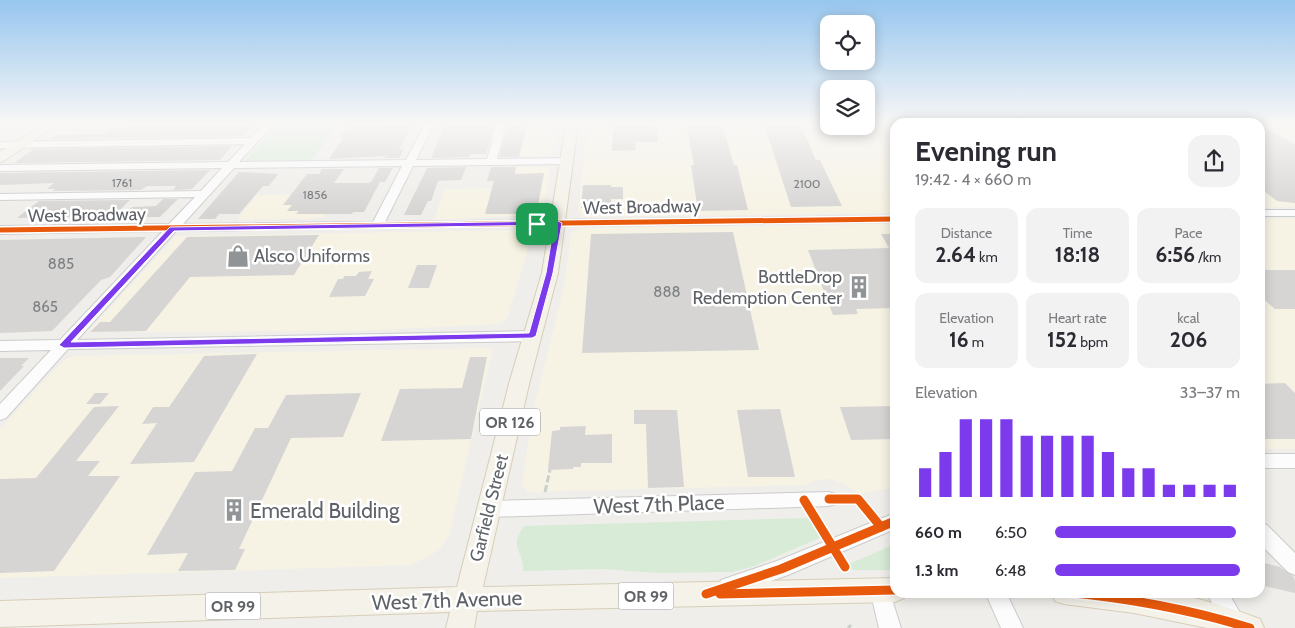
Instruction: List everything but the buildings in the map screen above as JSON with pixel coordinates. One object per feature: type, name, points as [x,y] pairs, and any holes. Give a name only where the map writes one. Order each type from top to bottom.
[{"type":"main road","name":"Garfield Street","points":[[460,628],[532,336],[550,273],[568,153]]},
{"type":"main road","name":"West 7th Avenue","points":[[0,614],[887,590]]},
{"type":"main road","points":[[1120,598],[1190,612],[1242,626]]},
{"type":"street","points":[[0,414],[242,153]]},
{"type":"street","points":[[378,226],[414,153]]},
{"type":"street","points":[[491,162],[494,153]]},
{"type":"street","points":[[0,168],[567,161]]},
{"type":"street","points":[[0,197],[204,194]]},
{"type":"street","points":[[1265,213],[1295,213]]},
{"type":"street","name":"West Broadway","points":[[0,230],[890,218]]},
{"type":"street","points":[[0,346],[532,336]]},
{"type":"street","points":[[1265,461],[1295,460]]},
{"type":"street","name":"West 7th Place","points":[[489,509],[829,499]]},
{"type":"street","points":[[706,594],[781,569],[890,523]]},
{"type":"street","points":[[1265,536],[1295,566]]},
{"type":"street","points":[[887,590],[890,628]]},
{"type":"street","points":[[1221,598],[1242,626]]},
{"type":"lane","points":[[998,598],[1012,628]]},
{"type":"path","points":[[545,492],[550,470]]},
{"type":"shaded area","points":[[491,153],[553,153],[552,156],[489,158]]},
{"type":"shaded area","points":[[585,153],[890,153],[890,213],[581,217],[581,213],[578,212]]},
{"type":"shaded area","points":[[1265,153],[1295,153],[1295,207],[1265,208]]},
{"type":"shaded area","points":[[508,167],[550,167],[542,213],[537,215],[434,220],[445,189],[503,188]]},
{"type":"shaded area","points":[[340,194],[323,218],[237,220],[256,195]]},
{"type":"shaded area","points":[[1295,218],[1295,449],[1265,449],[1265,219]]},
{"type":"shaded area","points":[[890,224],[890,488],[858,494],[832,479],[815,480],[807,485],[528,492],[522,484],[533,412],[564,287],[571,234],[580,228]]},
{"type":"shaded area","points":[[528,230],[532,234],[523,266],[507,318],[501,324],[353,331],[88,332],[176,236]]},
{"type":"shaded area","points":[[493,348],[449,535],[438,551],[411,565],[0,578],[0,429],[64,360],[75,356]]},
{"type":"green space","points":[[252,153],[317,153],[312,160],[245,161]]},
{"type":"green space","points":[[808,518],[822,537],[752,567],[732,572],[657,573],[603,569],[523,571],[523,564],[517,545],[519,534],[524,526]]},
{"type":"green space","points":[[890,546],[890,570],[853,570],[849,564]]},
{"type":"cycle path","points":[[0,230],[890,219]]},
{"type":"cycle path","points":[[829,499],[858,499],[881,527]]},
{"type":"cycle path","points":[[804,500],[845,567]]},
{"type":"cycle path","points":[[706,594],[781,569],[890,523]]},
{"type":"cycle path","points":[[720,594],[890,590]]},
{"type":"cycle path","points":[[1118,598],[1181,609],[1250,628]]},
{"type":"place","name":"Alsco Uniforms","points":[[238,256]]},
{"type":"place","name":"BottleDrop Redemption Center","points":[[859,287]]},
{"type":"place","name":"Emerald Building","points":[[234,510]]},
{"type":"route","points":[[558,223],[550,273],[532,336],[64,345],[172,229],[537,224],[558,223]]}]
